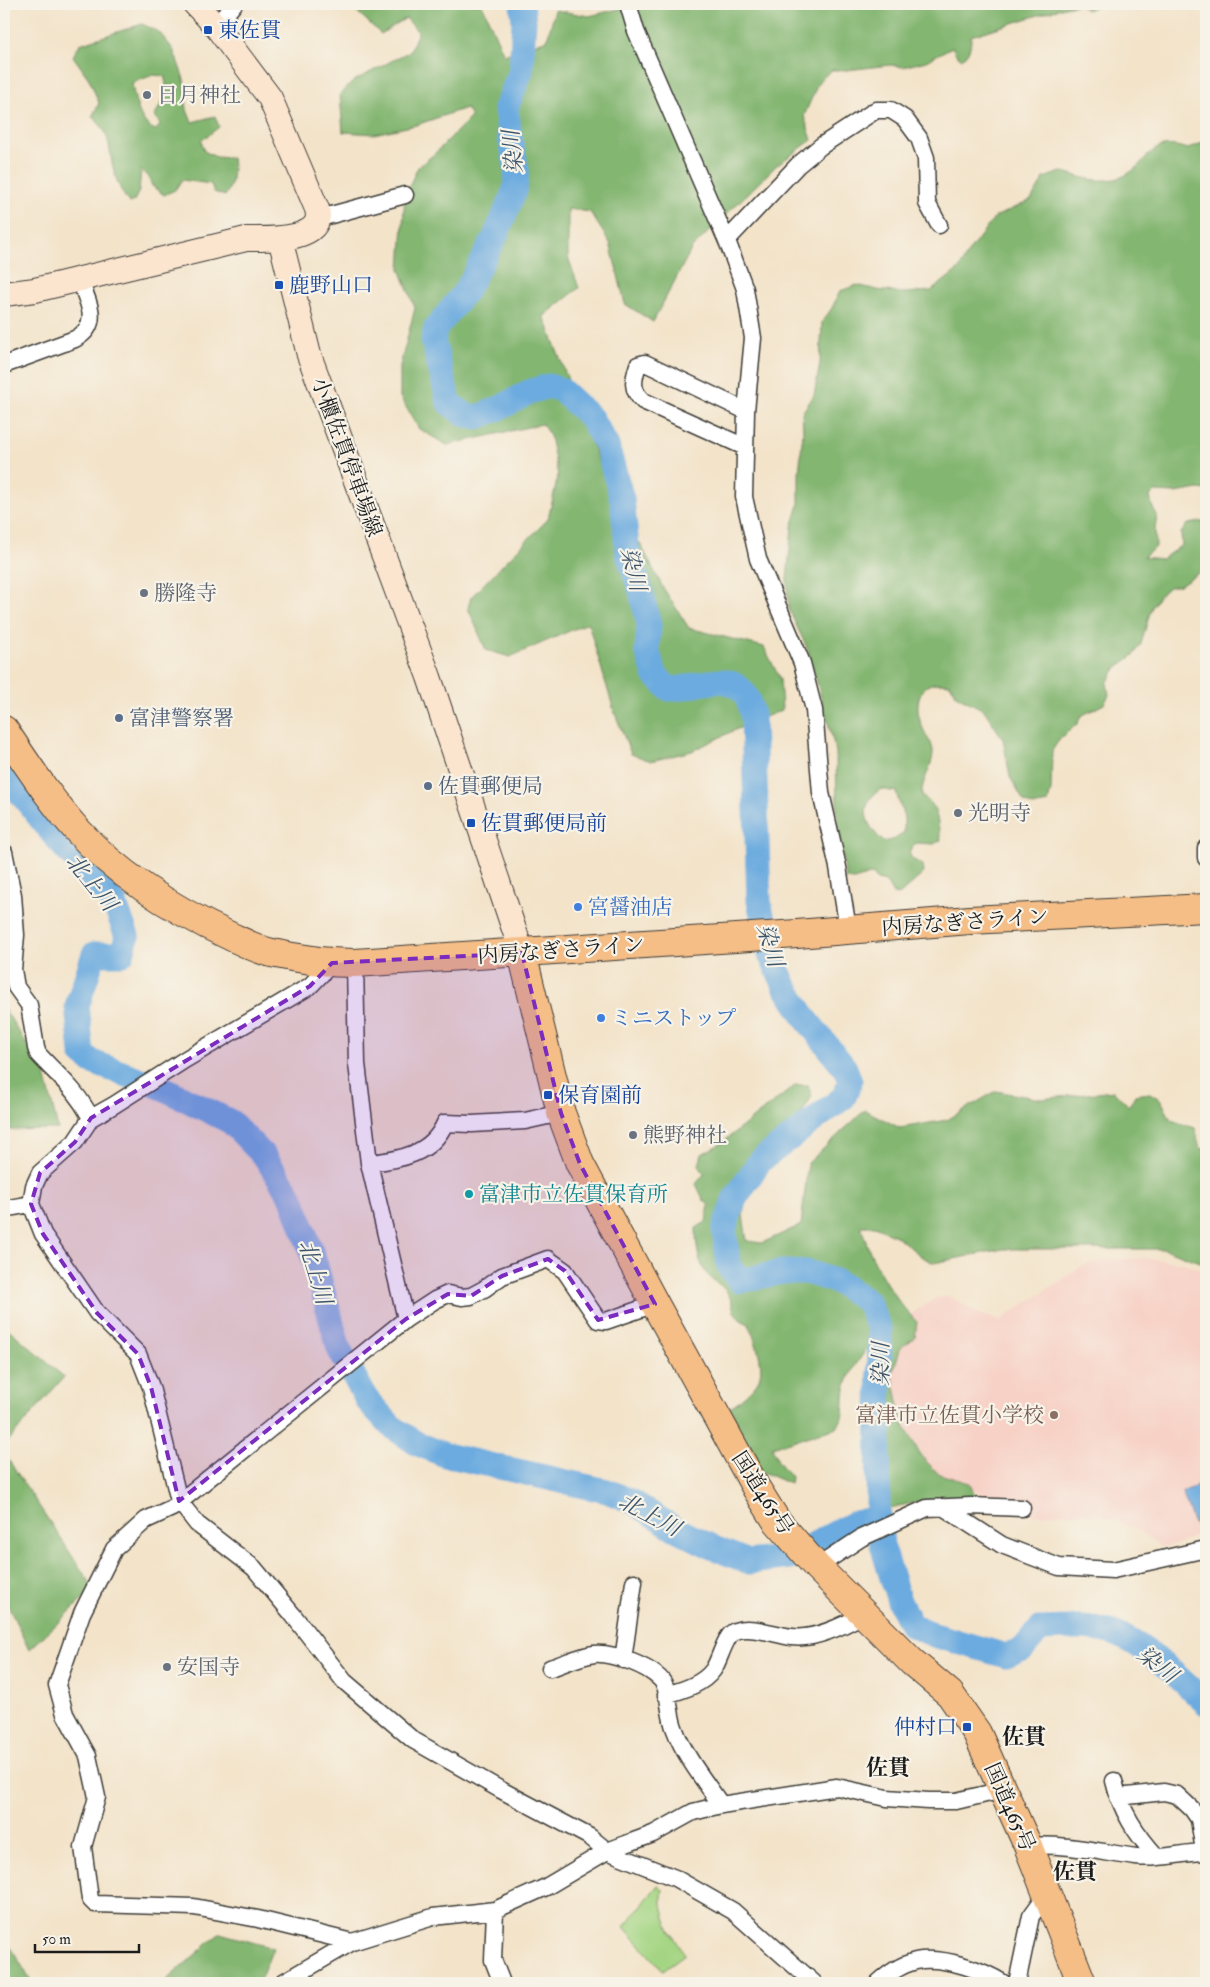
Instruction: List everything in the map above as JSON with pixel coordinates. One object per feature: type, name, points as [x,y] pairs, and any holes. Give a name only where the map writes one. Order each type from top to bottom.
[{"type":"highway","name":"内房なぎさライン","points":[[4,730],[31,771],[78,830],[124,874],[191,918],[271,953],[343,963],[756,937],[970,920],[1206,908]]},
{"type":"highway","name":"国道465号","points":[[522,953],[561,1113],[580,1164],[654,1304],[756,1488],[776,1520],[864,1614],[912,1662],[950,1694],[977,1733],[1028,1846],[1082,1983]]},
{"type":"main road","points":[[4,294],[35,290],[246,239],[280,238],[301,234],[316,226],[320,218],[270,98],[216,26],[195,4]]},
{"type":"main road","name":"小櫃佐貫停車場線","points":[[280,238],[309,355],[429,677],[522,953]]},
{"type":"street","points":[[216,26],[234,4]]},
{"type":"street","points":[[628,4],[636,31],[727,240],[745,289],[753,338],[746,411],[744,497],[758,559],[802,663],[814,710],[821,793],[838,867],[848,929]]},
{"type":"street","points":[[727,240],[798,165],[821,146],[876,110],[891,110],[905,119],[919,138],[926,158],[927,203],[939,225]]},
{"type":"street","points":[[320,218],[405,194]]},
{"type":"street","points":[[4,365],[84,334],[89,327],[90,307],[79,279]]},
{"type":"street","points":[[745,447],[643,401],[636,395],[634,386],[638,365],[645,363],[746,411]]},
{"type":"street","points":[[1206,848],[1206,858]]},
{"type":"street","points":[[4,852],[13,895],[16,935],[13,970],[16,987],[29,1006],[38,1054],[71,1086],[91,1118]]},
{"type":"street","points":[[406,1319],[369,1162],[343,963],[310,986],[91,1118],[76,1142],[40,1173],[34,1186],[31,1204],[43,1234],[97,1313],[138,1354],[151,1387],[179,1501],[197,1524],[254,1568],[294,1615],[344,1682],[413,1740],[501,1790],[590,1837],[607,1851],[675,1878],[734,1911],[814,1983]]},
{"type":"street","points":[[369,1162],[393,1160],[422,1150],[439,1136],[445,1123],[472,1124],[525,1121],[561,1113]]},
{"type":"street","points":[[4,1209],[31,1204]]},
{"type":"street","points":[[352,1942],[258,1919],[194,1908],[95,1904],[90,1899],[83,1846],[97,1792],[88,1756],[65,1714],[56,1685],[82,1613],[114,1549],[146,1520],[172,1508],[338,1376],[406,1319],[435,1300],[448,1294],[471,1296],[484,1290],[502,1276],[548,1259],[565,1271],[598,1320],[606,1321],[654,1304]]},
{"type":"street","points":[[943,1507],[1002,1545],[1059,1567],[1113,1570],[1206,1549]]},
{"type":"street","points":[[814,1562],[927,1508],[1022,1508]]},
{"type":"street","points":[[623,1660],[634,1582]]},
{"type":"street","points":[[666,1695],[701,1681],[712,1671],[730,1634],[736,1631],[746,1630],[805,1637],[849,1623],[864,1614]]},
{"type":"street","points":[[550,1668],[595,1654],[635,1662],[656,1674],[664,1684],[675,1730],[682,1748],[721,1805]]},
{"type":"street","points":[[1114,1781],[1118,1797],[1127,1818],[1141,1840],[1157,1857]]},
{"type":"street","points":[[282,1983],[352,1942],[433,1917],[495,1910],[546,1887],[607,1851],[652,1834],[693,1812],[721,1805],[837,1787],[887,1798],[928,1802],[956,1801],[1003,1790]]},
{"type":"street","points":[[1028,1846],[1048,1844],[1117,1852],[1137,1857],[1205,1852],[1199,1819],[1177,1794],[1164,1792],[1118,1797]]},
{"type":"street","points":[[1017,1983],[1031,1916],[1047,1894]]},
{"type":"street","points":[[495,1910],[494,1960],[499,1982]]},
{"type":"street","points":[[878,1983],[906,1964],[922,1960],[973,1968],[991,1975],[1003,1983]]},
{"type":"highlighted area","points":[[522,953],[561,1113],[580,1164],[655,1304],[598,1320],[565,1271],[548,1259],[502,1276],[471,1296],[448,1294],[406,1319],[179,1501],[151,1387],[138,1354],[97,1313],[43,1234],[31,1204],[40,1173],[75,1142],[91,1118],[310,986],[332,963]]},
{"type":"shaded area","name":"富津市立佐貫小学校","points":[[1144,1258],[1183,1263],[1206,1272],[1206,1531],[1176,1545],[1160,1547],[1136,1529],[1099,1514],[1062,1513],[1041,1515],[1020,1513],[977,1491],[933,1476],[909,1431],[889,1378],[903,1319],[936,1298],[949,1296],[979,1314],[1001,1320],[1084,1265],[1104,1261]]},
{"type":"green space","points":[[349,4],[482,4],[504,55],[547,40],[555,10],[589,16],[640,4],[1079,4],[971,36],[970,49],[962,59],[952,47],[926,61],[903,67],[890,65],[832,70],[819,81],[804,116],[812,140],[777,165],[692,248],[653,322],[625,304],[610,243],[590,212],[568,209],[568,257],[579,288],[544,316],[601,468],[662,586],[689,628],[764,647],[780,679],[782,710],[692,751],[651,761],[631,754],[614,711],[588,623],[510,657],[486,650],[468,608],[471,597],[548,519],[558,476],[550,436],[542,424],[447,445],[419,429],[400,397],[400,366],[415,308],[400,269],[405,195],[418,167],[433,155],[471,117],[466,108],[416,125],[374,134],[343,132],[340,94],[354,81],[410,51],[418,32],[406,18],[381,34]]},
{"type":"green space","points":[[1079,4],[1105,4],[1086,10]]},
{"type":"green space","points":[[142,24],[159,32],[173,49],[184,79],[187,110],[192,122],[215,116],[219,127],[201,141],[204,151],[216,157],[232,158],[232,177],[230,187],[225,196],[214,192],[211,184],[182,180],[175,190],[164,195],[152,186],[148,176],[141,170],[139,191],[134,201],[129,203],[116,177],[106,134],[92,117],[99,103],[89,79],[73,56],[80,44]],"holes":[[[153,75],[164,76],[166,92],[155,116],[160,125],[156,130],[150,127],[142,117],[136,103],[132,83]]]},
{"type":"green space","points":[[1206,141],[1206,490],[1199,489],[1175,493],[1155,492],[1150,496],[1157,516],[1155,529],[1156,547],[1143,557],[1162,559],[1182,545],[1181,533],[1188,524],[1206,521],[1206,568],[1180,585],[1169,587],[1159,596],[1151,609],[1141,644],[1134,655],[1117,667],[1107,683],[1109,695],[1104,704],[1081,716],[1078,723],[1059,740],[1052,751],[1051,790],[1048,803],[1033,806],[1024,802],[1010,777],[1003,739],[984,710],[957,696],[950,684],[935,683],[925,688],[918,702],[918,713],[921,724],[932,745],[933,752],[931,764],[923,785],[922,797],[932,805],[938,821],[941,840],[934,844],[916,843],[909,852],[912,859],[923,865],[924,873],[899,895],[893,894],[886,882],[877,880],[873,874],[854,880],[846,879],[837,813],[836,752],[808,650],[789,610],[787,580],[792,527],[799,505],[799,474],[803,431],[802,413],[814,395],[820,364],[822,322],[832,308],[840,291],[857,285],[877,290],[904,293],[931,291],[959,269],[969,251],[995,217],[1031,200],[1044,178],[1066,172],[1092,179],[1119,178],[1129,173],[1156,149],[1164,146],[1174,146],[1188,149]],"holes":[[[881,789],[896,792],[904,818],[904,833],[895,839],[884,842],[868,822],[866,808],[873,795]]]},
{"type":"green space","points":[[4,1008],[45,1074],[58,1129],[4,1130]]},
{"type":"green space","points":[[796,1085],[808,1085],[812,1096],[798,1120],[746,1193],[743,1215],[747,1241],[762,1243],[801,1225],[808,1163],[865,1110],[900,1128],[947,1120],[996,1091],[1041,1099],[1114,1091],[1129,1106],[1135,1095],[1150,1093],[1161,1100],[1171,1120],[1195,1128],[1200,1149],[1206,1148],[1206,1264],[1164,1249],[1003,1249],[934,1263],[922,1257],[899,1238],[875,1226],[861,1226],[870,1253],[890,1290],[917,1322],[915,1337],[901,1347],[892,1374],[903,1423],[921,1456],[939,1474],[969,1483],[976,1496],[968,1500],[922,1501],[890,1508],[878,1501],[868,1412],[869,1346],[848,1381],[842,1416],[837,1428],[772,1447],[778,1461],[791,1477],[790,1484],[760,1471],[728,1409],[754,1387],[759,1379],[761,1366],[749,1324],[742,1321],[735,1313],[726,1291],[706,1273],[699,1257],[696,1228],[706,1222],[709,1205],[704,1201],[696,1184],[704,1174],[699,1165],[702,1154],[720,1144]]},
{"type":"green space","points":[[4,1325],[64,1377],[4,1446]]},
{"type":"green space","points":[[4,1453],[94,1589],[29,1650],[4,1597]]},
{"type":"green space","points":[[658,1885],[663,1889],[662,1906],[667,1923],[685,1954],[663,1970],[624,1927]]},
{"type":"green space","points":[[220,1933],[273,1948],[259,1983],[163,1983]]},
{"type":"green space","points":[[4,1935],[32,1983],[4,1983]]},
{"type":"water","points":[[1206,1482],[1206,1519],[1194,1524],[1182,1492]]},
{"type":"waterway","name":"染川","points":[[522,4],[524,21],[521,71],[506,108],[517,170],[515,190],[495,237],[467,289],[436,328],[433,341],[449,403],[465,415],[478,417],[502,407],[529,392],[549,386],[561,390],[591,418],[607,446],[622,499],[628,555],[641,591],[649,625],[647,650],[655,675],[669,689],[710,682],[721,681],[730,683],[739,687],[748,701],[753,719],[759,901],[770,954],[786,988],[806,1019],[845,1068],[850,1082],[844,1097],[760,1161],[734,1200],[724,1230],[729,1267],[740,1281],[782,1272],[807,1272],[838,1282],[868,1302],[880,1331],[878,1508],[882,1545],[899,1601],[911,1625],[934,1635],[1006,1656],[1023,1649],[1040,1629],[1086,1628],[1113,1633],[1138,1645],[1150,1654],[1206,1703]]},
{"type":"waterway","name":"北上川","points":[[4,770],[56,838],[114,902],[127,936],[122,954],[94,954],[77,1006],[82,1053],[92,1062],[163,1088],[231,1122],[265,1157],[292,1198],[314,1259],[339,1349],[367,1400],[391,1426],[416,1443],[445,1455],[607,1491],[633,1502],[674,1528],[714,1548],[749,1562],[790,1557],[852,1524],[878,1517]]},
{"type":"place","name":"東佐貫","points":[[208,30]]},
{"type":"place","name":"日月神社","points":[[147,95]]},
{"type":"place","name":"鹿野山口","points":[[279,285]]},
{"type":"place","name":"勝隆寺","points":[[144,593]]},
{"type":"place","name":"富津警察署","points":[[119,718]]},
{"type":"place","name":"佐貫郵便局","points":[[428,786]]},
{"type":"place","name":"光明寺","points":[[958,813]]},
{"type":"place","name":"佐貫郵便局前","points":[[471,823]]},
{"type":"place","name":"宮醤油店","points":[[578,907]]},
{"type":"place","name":"ミニストップ","points":[[601,1018]]},
{"type":"place","name":"保育園前","points":[[548,1095]]},
{"type":"place","name":"熊野神社","points":[[633,1135]]},
{"type":"place","name":"富津市立佐貫保育所","points":[[469,1194]]},
{"type":"place","name":"富津市立佐貫小学校","points":[[1054,1415]]},
{"type":"place","name":"安国寺","points":[[167,1667]]},
{"type":"place","name":"仲村口","points":[[967,1727]]},
{"type":"district","name":"佐貫","points":[[1024,1736]]},
{"type":"district","name":"佐貫","points":[[888,1767]]},
{"type":"district","name":"佐貫","points":[[1075,1871]]}]
